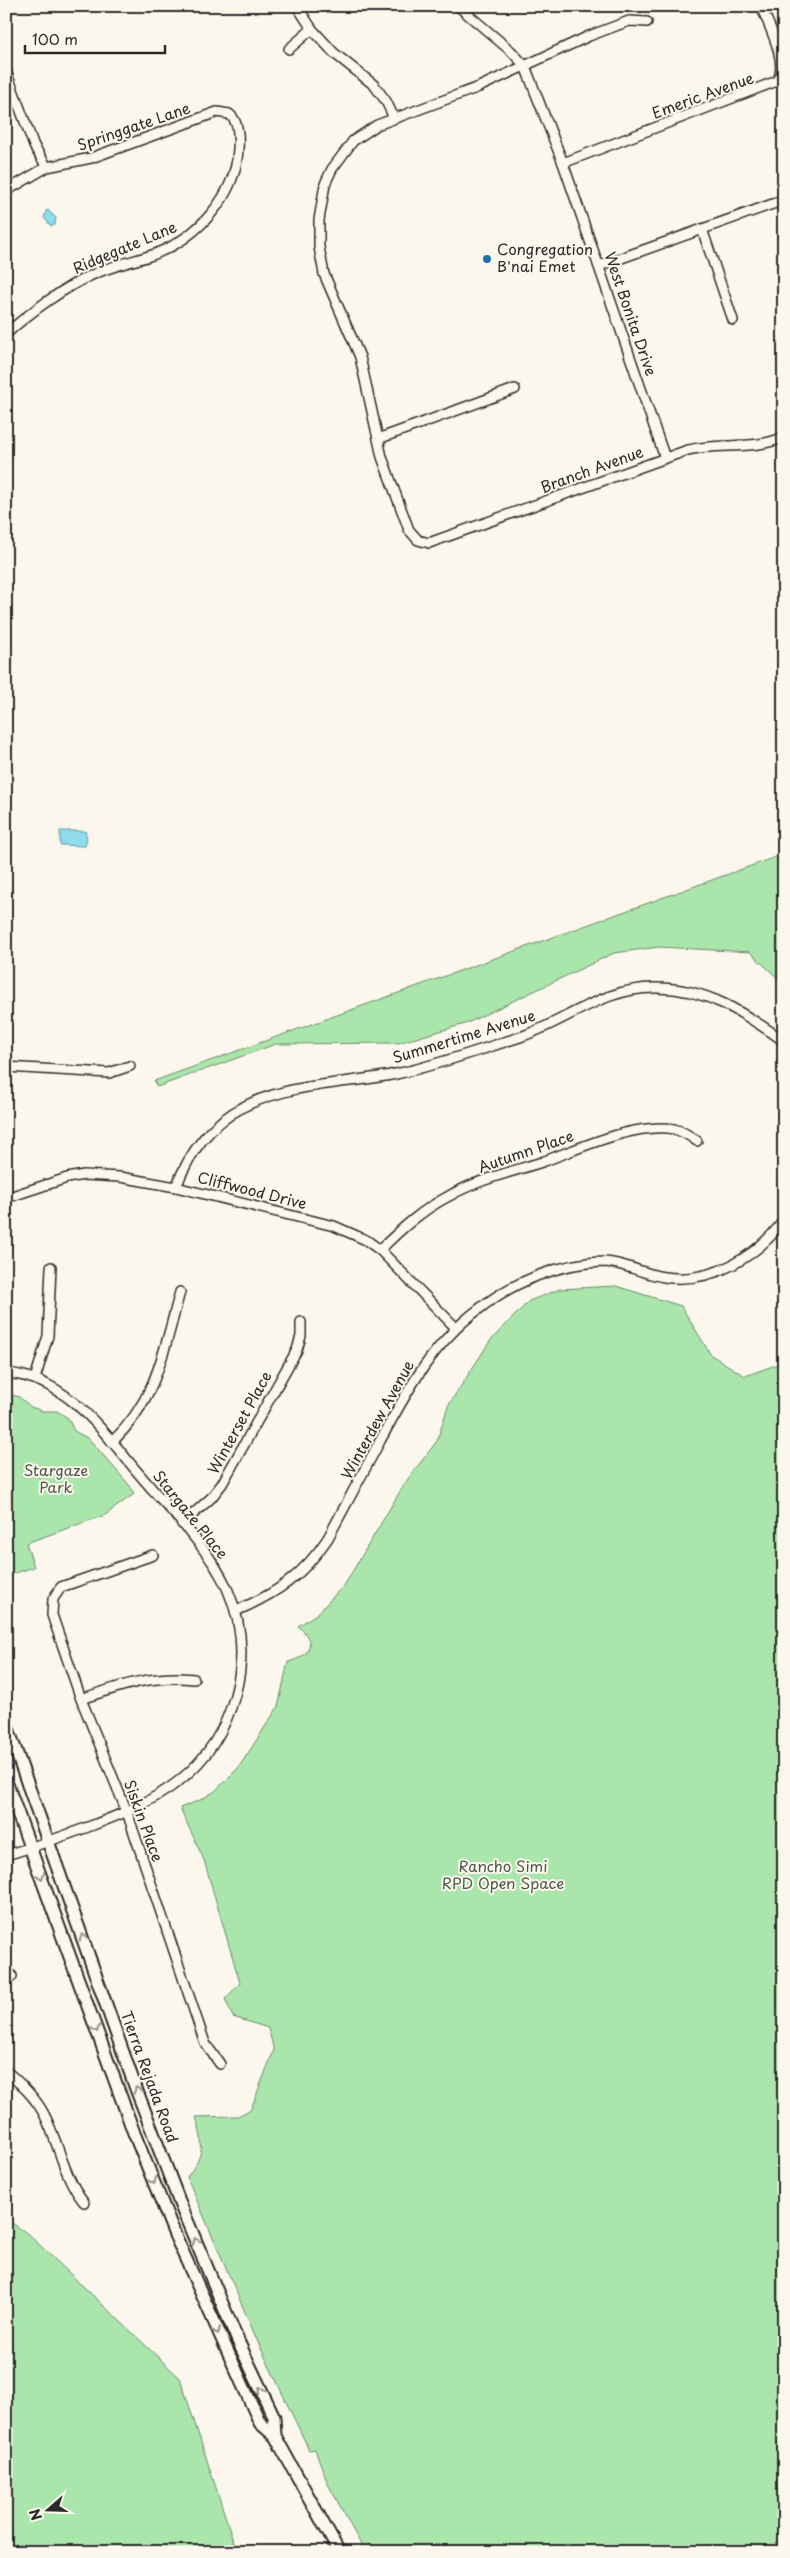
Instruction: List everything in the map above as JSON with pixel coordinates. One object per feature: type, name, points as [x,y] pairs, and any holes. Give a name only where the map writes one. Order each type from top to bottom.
[{"type":"main road","name":"Tierra Rejada Road","points":[[6,1723],[170,2178],[238,2341],[274,2417],[275,2436]]},
{"type":"main road","name":"Tierra Rejada Road","points":[[6,1781],[134,2133],[175,2235],[260,2423],[275,2436],[339,2552]]},
{"type":"street","points":[[297,6],[312,29],[334,53],[374,85],[386,101],[394,118]]},
{"type":"street","points":[[458,6],[511,50],[525,66]]},
{"type":"street","name":"Emeric Avenue","points":[[563,163],[777,81],[782,68],[781,61],[761,6]]},
{"type":"street","points":[[514,389],[378,439],[360,357],[324,274],[319,247],[318,220],[325,184],[341,154],[366,130],[479,87],[589,36],[629,21],[647,22]]},
{"type":"street","points":[[289,49],[312,29]]},
{"type":"street","name":"West Bonita Drive","points":[[525,66],[563,163],[665,458]]},
{"type":"street","points":[[6,72],[34,146],[46,167],[6,192]]},
{"type":"street","name":"Springgate Lane","points":[[46,167],[91,158],[217,112],[229,114]]},
{"type":"street","name":"Ridgegate Lane","points":[[6,334],[75,284],[102,271],[170,247],[204,222],[223,198],[235,168],[238,136],[236,123],[229,114]]},
{"type":"street","points":[[599,266],[784,200]]},
{"type":"street","points":[[702,229],[733,320]]},
{"type":"street","name":"Branch Avenue","points":[[378,439],[406,521],[414,537],[429,543],[438,542],[665,458],[703,446],[751,446],[784,437]]},
{"type":"street","name":"Summertime Avenue","points":[[176,1187],[186,1161],[203,1138],[225,1118],[247,1106],[295,1090],[422,1068],[522,1036],[595,1000],[612,994],[656,987],[696,992],[717,999],[742,1012],[784,1041]]},
{"type":"street","points":[[6,1067],[109,1073],[130,1066]]},
{"type":"street","name":"Autumn Place","points":[[380,1250],[403,1227],[426,1209],[450,1195],[480,1182],[638,1131],[674,1129],[686,1133],[697,1141]]},
{"type":"street","name":"Cliffwood Drive","points":[[6,1198],[45,1184],[84,1175],[120,1176],[176,1187],[334,1226],[366,1240],[380,1250],[456,1328]]},
{"type":"street","name":"Winterdew Avenue","points":[[236,1611],[283,1587],[315,1557],[328,1538],[414,1379],[434,1350],[480,1308],[507,1290],[568,1266],[608,1262],[663,1277],[691,1279],[708,1276],[725,1270],[749,1254],[774,1233],[784,1220]]},
{"type":"street","points":[[35,1379],[48,1336],[51,1267]]},
{"type":"street","points":[[112,1442],[135,1418],[152,1389],[180,1292]]},
{"type":"street","name":"Winterset Place","points":[[182,1524],[211,1498],[230,1472],[297,1350],[301,1336],[301,1322]]},
{"type":"street","name":"Stargaze Place","points":[[6,1373],[35,1379],[68,1397],[82,1408],[182,1524],[214,1564],[236,1611],[241,1660],[236,1693],[222,1732],[208,1752],[186,1776],[159,1796],[127,1812],[31,1848],[6,1855]]},
{"type":"street","name":"Siskin Place","points":[[153,1555],[61,1587],[53,1599],[52,1615],[81,1699],[127,1812],[205,2043],[220,2064]]},
{"type":"street","points":[[81,1699],[128,1684],[169,1676],[194,1679]]},
{"type":"street","points":[[6,1968],[12,1976]]},
{"type":"street","points":[[6,2071],[34,2098],[45,2115],[73,2189],[84,2202]]},
{"type":"green space","points":[[784,854],[784,984],[750,952],[659,947],[614,953],[465,1024],[398,1043],[276,1044],[157,1087],[154,1081]]},
{"type":"green space","name":"Rancho Simi RPD Open Space","points":[[616,1286],[681,1306],[711,1355],[745,1376],[784,1362],[784,2552],[365,2552],[328,2484],[315,2449],[309,2450],[257,2340],[187,2177],[200,2155],[201,2142],[196,2117],[238,2116],[251,2109],[274,2050],[268,2028],[233,2017],[225,1999],[240,1983],[204,1860],[180,1808],[214,1792],[239,1767],[278,1707],[288,1662],[302,1656],[309,1648],[308,1638],[298,1626],[318,1613],[345,1584],[405,1483],[437,1441],[448,1406],[490,1341],[529,1301],[560,1289]]},
{"type":"green space","name":"Stargaze Park","points":[[6,1393],[19,1397],[31,1407],[43,1411],[57,1411],[68,1418],[74,1431],[89,1439],[130,1486],[134,1494],[105,1515],[26,1543],[34,1567],[6,1576]]},
{"type":"green space","points":[[6,2219],[28,2234],[180,2378],[237,2552],[6,2552]]},
{"type":"water","points":[[48,210],[56,218],[55,225],[51,226],[44,218]]},
{"type":"water","points":[[60,831],[85,831],[87,838],[85,846],[60,845]]},
{"type":"place","name":"Congregation B'nai Emet","points":[[487,259]]}]
